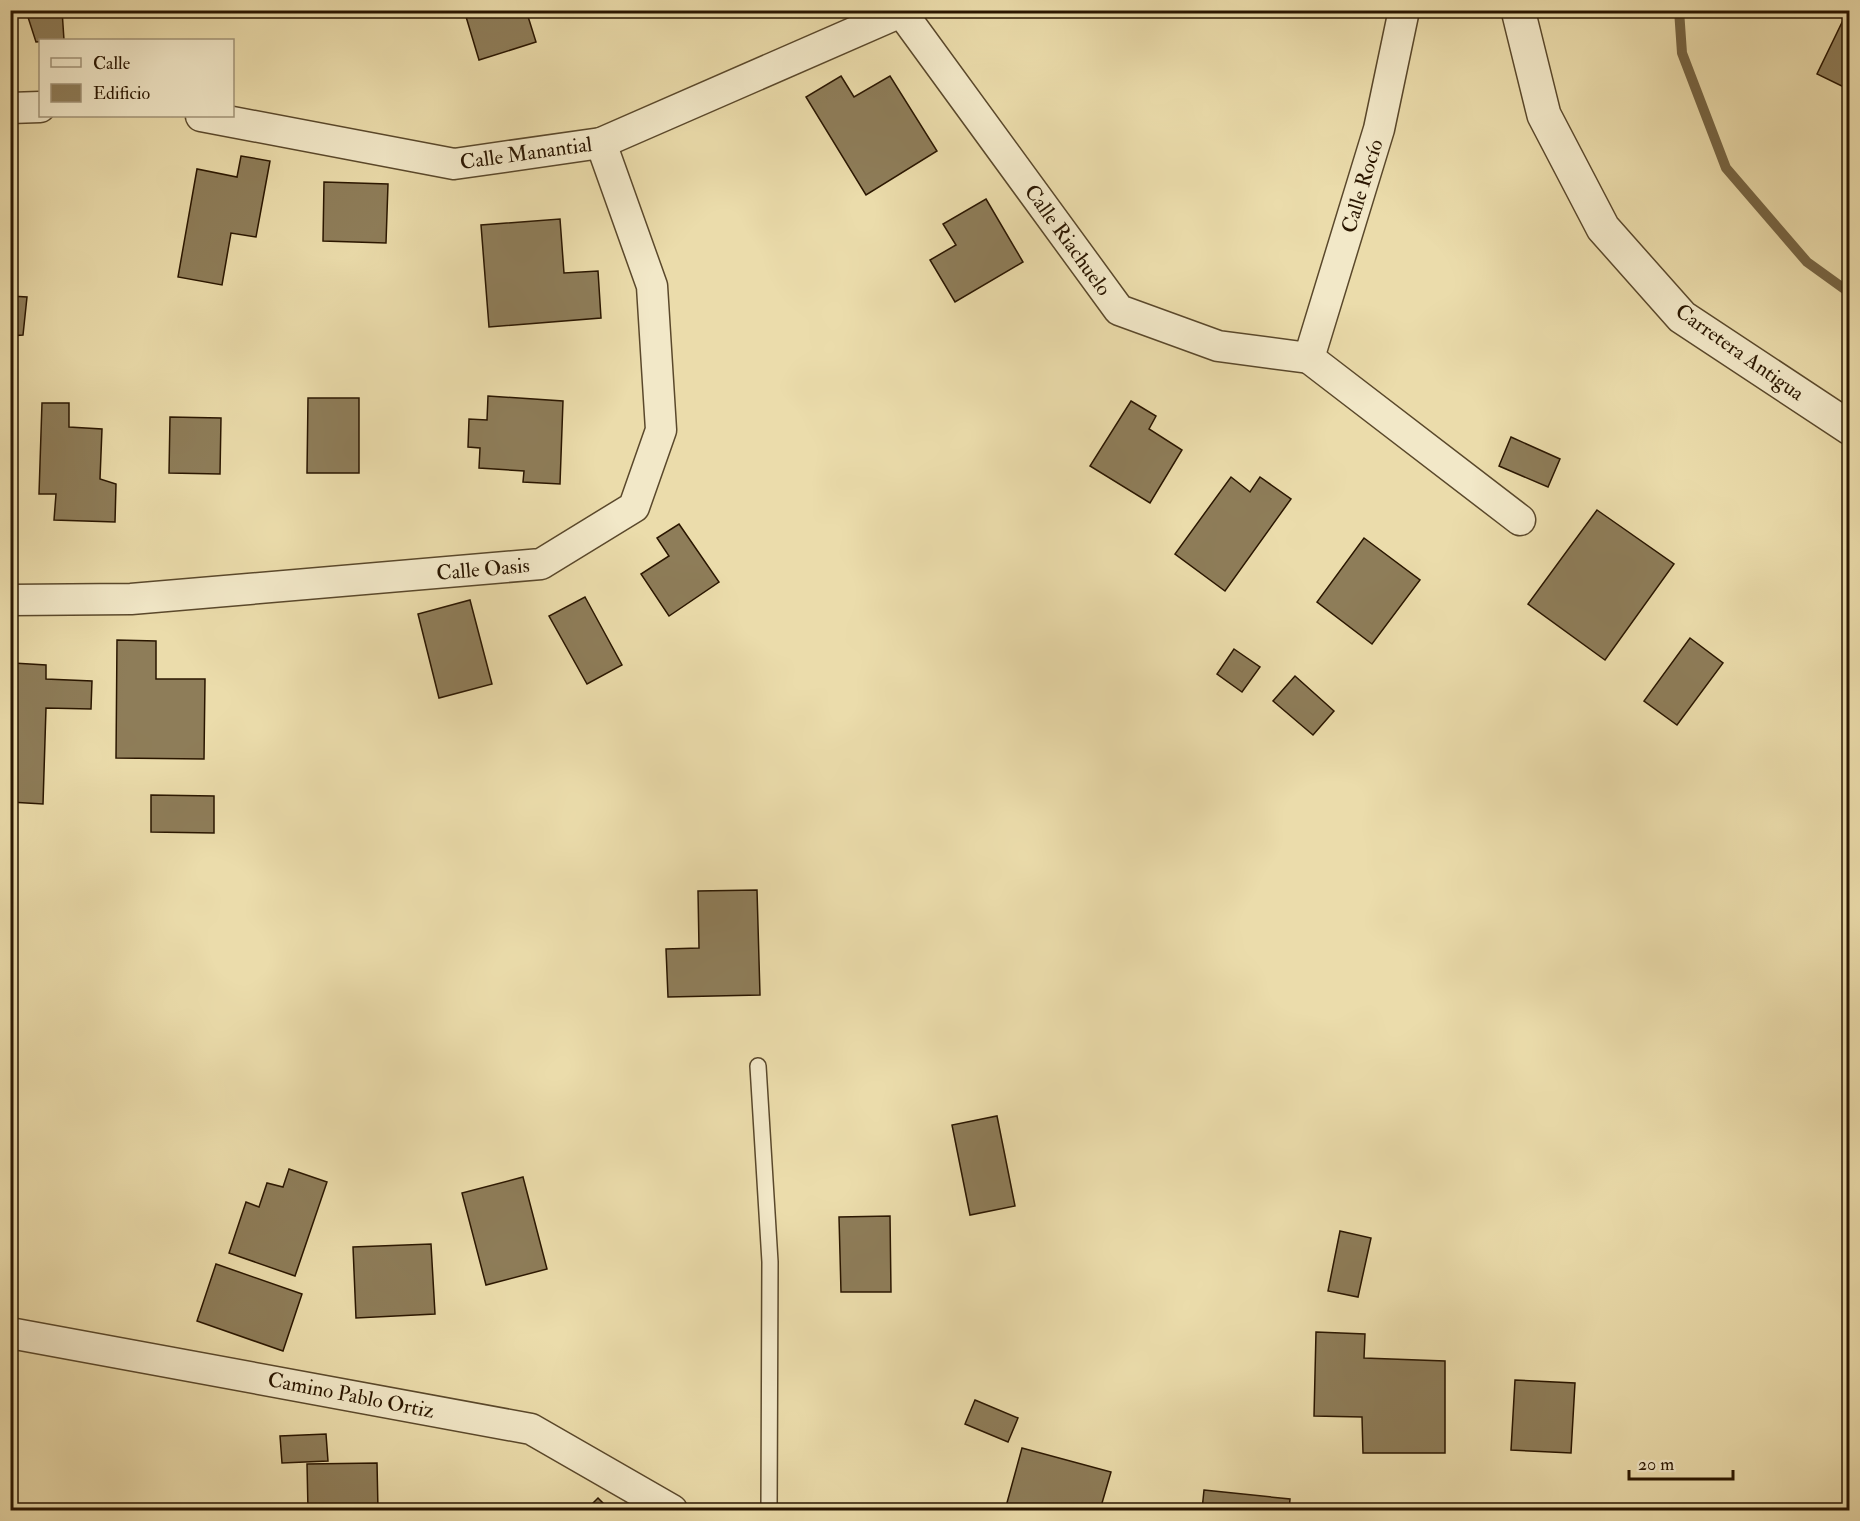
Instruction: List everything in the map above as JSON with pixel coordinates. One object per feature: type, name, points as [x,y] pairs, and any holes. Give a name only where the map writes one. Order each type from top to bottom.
[{"type":"street","name":"Calle Rocío","points":[[1309,358],[1379,129],[1404,10]]},
{"type":"street","name":"Carretera Antigua","points":[[1518,10],[1544,116],[1603,228],[1682,317],[1850,428]]},
{"type":"street","name":"Calle Riachuelo","points":[[900,11],[1119,310],[1218,346],[1309,358]]},
{"type":"street","name":"Calle Manantial","points":[[206,117],[454,164],[601,143],[900,11]]},
{"type":"street","points":[[10,108],[39,106]]},
{"type":"street","name":"Calle Oasis","points":[[10,600],[131,599],[541,564],[634,507],[661,430],[652,286],[601,143]]},
{"type":"street","points":[[1309,358],[1520,520]]},
{"type":"street","name":"Camino Pablo Ortiz","points":[[10,1333],[531,1428],[672,1510]]},
{"type":"lane","points":[[758,1066],[770,1262],[769,1510]]},
{"type":"building","points":[[10,10],[62,10],[64,39],[39,39],[39,42],[36,42],[27,14],[10,14]]},
{"type":"building","points":[[226,10],[270,10],[270,16],[226,15]]},
{"type":"building","points":[[464,10],[526,10],[536,42],[479,60]]},
{"type":"building","points":[[1850,10],[1850,90],[1817,74]]},
{"type":"building","points":[[841,76],[854,97],[890,76],[937,151],[866,195],[806,97]]},
{"type":"building","points":[[241,156],[270,161],[256,237],[231,233],[222,285],[178,277],[197,169],[237,177]]},
{"type":"building","points":[[324,182],[388,184],[386,243],[323,241]]},
{"type":"building","points":[[986,199],[1023,262],[955,302],[930,260],[956,245],[943,224]]},
{"type":"building","points":[[560,219],[564,273],[598,271],[601,318],[489,327],[481,225]]},
{"type":"building","points":[[10,296],[27,297],[23,335],[10,336]]},
{"type":"building","points":[[488,396],[563,401],[560,484],[523,482],[524,471],[479,468],[480,448],[468,447],[469,419],[487,420]]},
{"type":"building","points":[[308,398],[359,398],[359,473],[307,473]]},
{"type":"building","points":[[1131,401],[1156,416],[1149,429],[1182,450],[1150,503],[1090,466]]},
{"type":"building","points":[[42,403],[69,403],[69,427],[102,429],[100,479],[116,484],[115,522],[54,520],[56,494],[39,494]]},
{"type":"building","points":[[170,417],[221,418],[220,474],[169,473]]},
{"type":"building","points":[[1511,437],[1560,459],[1548,487],[1499,466]]},
{"type":"building","points":[[1231,477],[1250,492],[1260,477],[1291,499],[1225,591],[1175,554]]},
{"type":"building","points":[[1597,510],[1674,564],[1605,660],[1528,604]]},
{"type":"building","points":[[679,524],[719,582],[669,616],[641,574],[669,556],[657,538]]},
{"type":"building","points":[[1364,538],[1420,580],[1372,644],[1317,602]]},
{"type":"building","points":[[585,597],[622,665],[587,684],[549,616]]},
{"type":"building","points":[[470,600],[492,684],[439,698],[418,614]]},
{"type":"building","points":[[1690,638],[1723,663],[1677,725],[1644,701]]},
{"type":"building","points":[[117,640],[156,641],[156,679],[205,679],[204,759],[116,758]]},
{"type":"building","points":[[1234,649],[1260,667],[1242,692],[1217,674]]},
{"type":"building","points":[[13,663],[46,665],[46,679],[92,681],[91,709],[46,708],[43,804],[10,802],[10,679],[12,679]]},
{"type":"building","points":[[1295,676],[1334,711],[1313,735],[1273,701]]},
{"type":"building","points":[[151,795],[214,796],[214,833],[151,832]]},
{"type":"building","points":[[757,890],[760,995],[668,997],[666,949],[699,948],[698,891]]},
{"type":"building","points":[[997,1116],[1015,1206],[970,1215],[952,1125]]},
{"type":"building","points":[[289,1169],[327,1182],[295,1276],[229,1253],[246,1202],[259,1207],[267,1183],[283,1187]]},
{"type":"building","points":[[523,1177],[547,1269],[486,1285],[462,1193]]},
{"type":"building","points":[[890,1216],[891,1292],[841,1292],[839,1217]]},
{"type":"building","points":[[1340,1231],[1371,1238],[1358,1297],[1328,1291]]},
{"type":"building","points":[[431,1244],[435,1314],[356,1318],[353,1247]]},
{"type":"building","points":[[216,1264],[302,1294],[283,1351],[197,1321]]},
{"type":"building","points":[[1316,1332],[1365,1334],[1364,1358],[1445,1361],[1445,1453],[1363,1453],[1362,1417],[1314,1416]]},
{"type":"building","points":[[1515,1380],[1575,1383],[1571,1453],[1511,1450]]},
{"type":"building","points":[[975,1400],[1018,1418],[1008,1442],[965,1424]]},
{"type":"building","points":[[326,1434],[328,1461],[282,1463],[280,1436]]},
{"type":"building","points":[[1022,1448],[1111,1472],[1100,1510],[1005,1510]]},
{"type":"building","points":[[377,1463],[378,1510],[308,1510],[307,1464]]},
{"type":"building","points":[[1204,1490],[1290,1499],[1289,1510],[1202,1510]]},
{"type":"building","points":[[598,1498],[610,1510],[586,1510]]},
{"type":"waterway","points":[[1679,10],[1682,53],[1726,168],[1807,262],[1850,293]]}]
